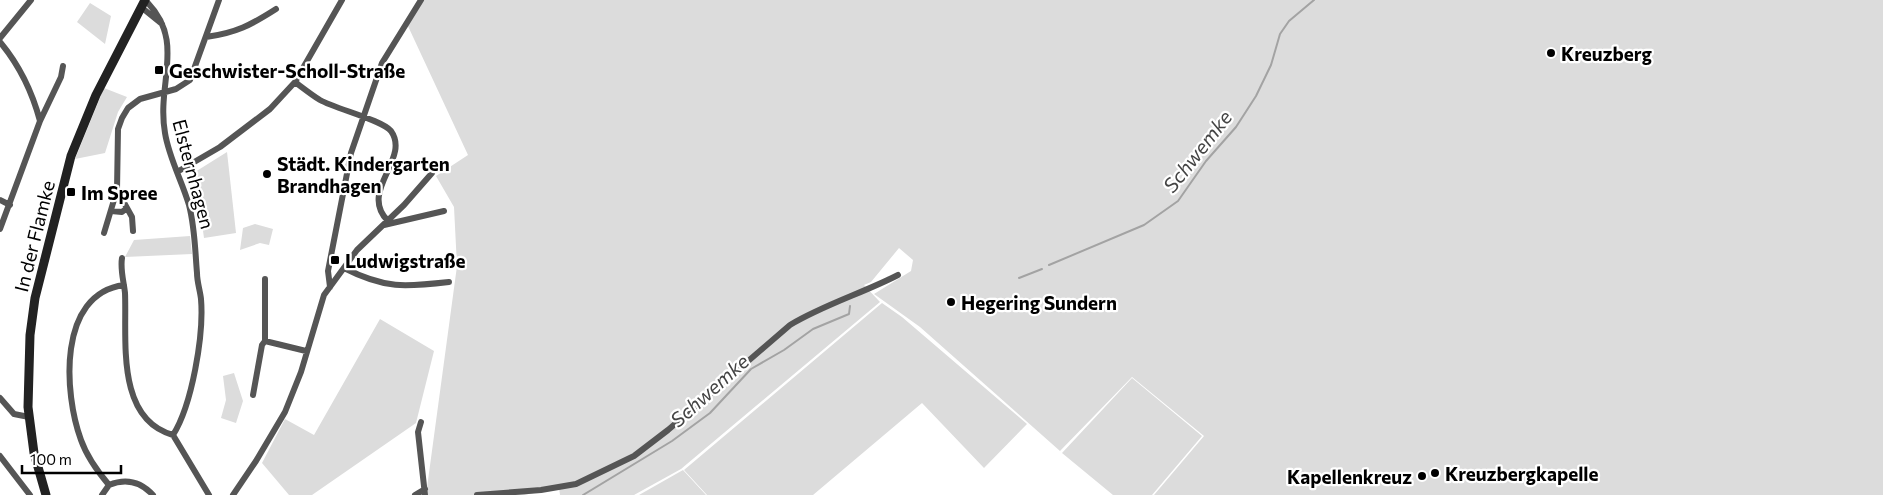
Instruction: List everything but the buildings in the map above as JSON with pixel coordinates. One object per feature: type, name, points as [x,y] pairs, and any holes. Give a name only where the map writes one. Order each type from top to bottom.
[{"type":"main road","name":"In der Flamke","points":[[46,495],[34,453],[27,395],[32,314],[66,172],[96,95],[144,2]]},
{"type":"street","points":[[0,38],[31,0]]},
{"type":"street","points":[[104,233],[116,190],[118,129],[122,118],[128,108],[140,99],[184,86],[190,80],[218,0]]},
{"type":"street","points":[[177,172],[194,164],[270,109],[295,82],[342,0]]},
{"type":"street","points":[[330,287],[328,270],[351,153],[382,63],[421,0]]},
{"type":"street","name":"Elsternhagen","points":[[144,2],[165,27],[169,45],[163,93],[165,135],[189,205],[196,241],[201,316],[187,408],[173,436]]},
{"type":"street","points":[[206,36],[226,34],[249,26],[276,9]]},
{"type":"street","points":[[0,42],[23,75],[34,99],[40,121]]},
{"type":"street","points":[[0,229],[40,121],[62,76],[63,66]]},
{"type":"street","points":[[295,82],[320,100],[387,128],[395,140],[395,154],[384,178],[379,198],[386,223]]},
{"type":"street","points":[[233,495],[285,412],[324,295],[357,250],[386,223],[432,173]]},
{"type":"street","points":[[116,190],[132,217],[134,231]]},
{"type":"street","points":[[0,200],[10,206]]},
{"type":"street","points":[[111,210],[122,212],[127,208]]},
{"type":"street","points":[[386,223],[444,210]]},
{"type":"street","points":[[122,258],[124,349],[126,366],[137,405],[152,424],[159,430],[173,436],[208,495]]},
{"type":"street","points":[[344,268],[365,279],[406,287],[449,282]]},
{"type":"street","points":[[478,495],[541,490],[576,484],[634,456],[668,430],[790,325],[809,314],[864,292],[898,275]]},
{"type":"street","points":[[253,395],[262,345],[265,341],[265,279]]},
{"type":"street","points":[[109,485],[86,452],[81,439],[73,413],[69,380],[76,330],[82,312],[103,291],[124,285]]},
{"type":"street","points":[[265,341],[306,351]]},
{"type":"street","points":[[0,398],[14,414],[29,417]]},
{"type":"street","points":[[415,495],[425,492],[418,440],[421,422]]},
{"type":"street","points":[[0,456],[30,495]]},
{"type":"street","points":[[102,495],[109,485],[128,480],[146,488],[153,495]]},
{"type":"shaded area","points":[[421,0],[1883,0],[1883,495],[1154,495],[1204,436],[1132,377],[1060,451],[920,327],[874,294],[911,271],[913,260],[899,248],[871,282],[864,285],[880,302],[681,469],[634,495],[560,495],[559,488],[524,495],[426,495],[457,266],[454,207],[436,176],[468,155],[407,24]]},
{"type":"shaded area","points":[[90,3],[111,16],[105,44],[77,22]]},
{"type":"shaded area","points":[[104,88],[127,97],[118,112],[105,153],[75,159]]},
{"type":"shaded area","points":[[227,152],[236,233],[204,238],[195,172]]},
{"type":"shaded area","points":[[255,224],[273,229],[269,245],[260,243],[240,250],[243,228]]},
{"type":"shaded area","points":[[190,236],[192,254],[125,257],[134,240]]},
{"type":"shaded area","points":[[882,303],[902,317],[1027,424],[984,468],[922,403],[813,495],[707,495],[684,470]]},
{"type":"shaded area","points":[[380,319],[434,351],[416,423],[312,495],[289,495],[262,463],[285,419],[314,435]]},
{"type":"shaded area","points":[[234,373],[243,401],[236,423],[221,418],[226,400],[223,376]]},
{"type":"shaded area","points":[[1132,378],[1202,436],[1152,495],[1113,495],[1062,453]]},
{"type":"shaded area","points":[[683,470],[706,495],[639,495]]},
{"type":"waterway","name":"Schwemke","points":[[1049,265],[1144,225],[1178,201],[1206,161],[1236,127],[1256,96],[1271,65],[1280,34],[1289,21],[1314,0]]},
{"type":"waterway","name":"Schwemke","points":[[1019,278],[1042,269]]},
{"type":"waterway","name":"Schwemke","points":[[583,495],[672,441],[710,413],[751,369],[784,350],[813,329],[849,314],[850,306]]},
{"type":"place","name":"Kreuzberg","points":[[1551,53]]},
{"type":"place","name":"Geschwister-Scholl-Straße","points":[[159,70]]},
{"type":"place","name":"Städt. Kindergarten Brandhagen","points":[[267,174]]},
{"type":"place","name":"Im Spree","points":[[71,192]]},
{"type":"place","name":"Ludwigstraße","points":[[335,260]]},
{"type":"place","name":"Hegering Sundern","points":[[951,302]]},
{"type":"place","name":"Kreuzbergkapelle","points":[[1435,473]]},
{"type":"place","name":"Kapellenkreuz","points":[[1422,476]]}]
